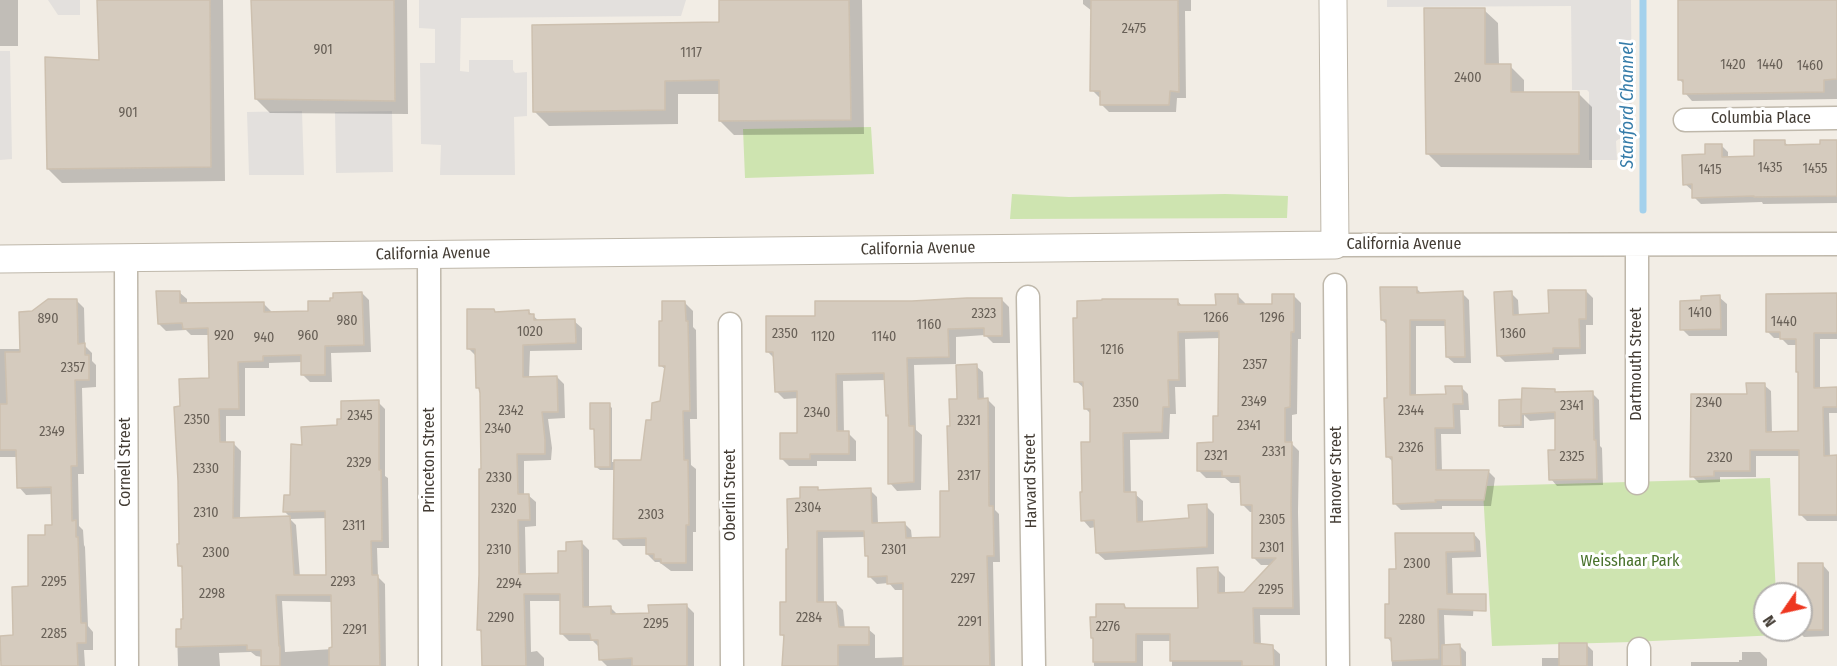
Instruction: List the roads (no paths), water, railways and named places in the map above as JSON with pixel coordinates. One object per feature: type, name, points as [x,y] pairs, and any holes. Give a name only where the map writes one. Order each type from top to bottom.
[{"type":"street","points":[[1333,0],[1335,245]]},
{"type":"street","name":"Columbia Place","points":[[1685,120],[1837,118]]},
{"type":"street","name":"California Avenue","points":[[0,259],[1335,245],[1837,244]]},
{"type":"street","name":"Dartmouth Street","points":[[1637,245],[1637,483]]},
{"type":"street","name":"Princeton Street","points":[[429,254],[430,666]]},
{"type":"street","name":"Cornell Street","points":[[126,258],[127,666]]},
{"type":"street","name":"Hanover Street","points":[[1335,285],[1338,666]]},
{"type":"street","name":"Harvard Street","points":[[1028,297],[1034,666]]},
{"type":"street","name":"Oberlin Street","points":[[730,324],[732,666]]},
{"type":"waterway","name":"Stanford Channel","points":[[1643,0],[1643,210]]},
{"type":"park label","name":"Weisshaar Park","points":[[1630,562]]}]
